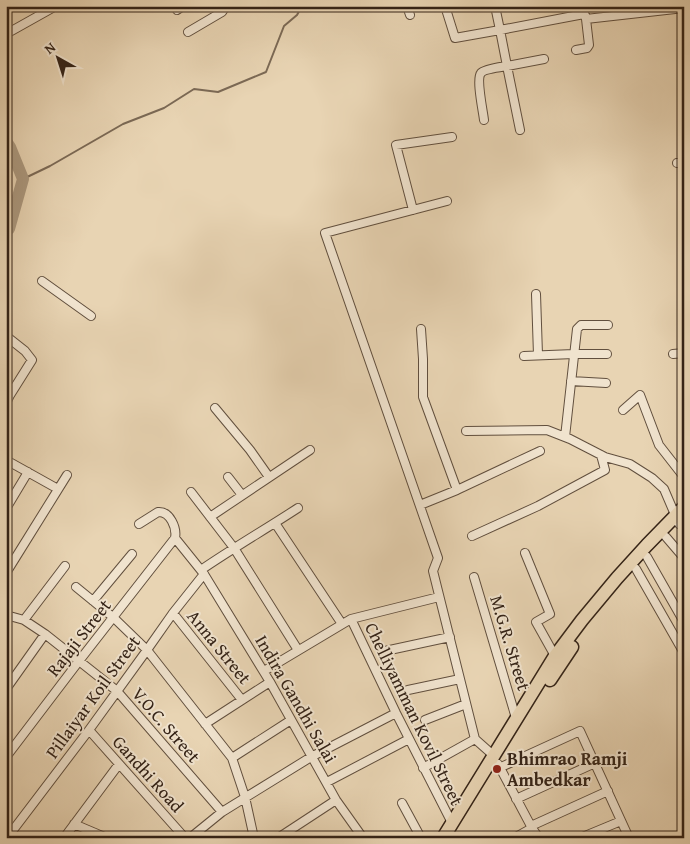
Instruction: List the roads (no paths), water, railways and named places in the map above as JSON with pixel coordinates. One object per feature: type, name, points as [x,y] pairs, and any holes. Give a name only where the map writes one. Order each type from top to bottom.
[{"type":"main road","points":[[453,838],[497,763],[563,660],[588,625],[636,568],[666,537],[680,516]]},
{"type":"main road","points":[[443,838],[497,763],[516,718],[555,656],[582,620],[646,545],[680,516]]},
{"type":"street","points":[[6,34],[56,6]]},
{"type":"street","points":[[188,32],[222,12],[226,6]]},
{"type":"street","points":[[407,6],[410,15]]},
{"type":"street","points":[[445,6],[455,38],[584,13],[684,8]]},
{"type":"street","points":[[495,6],[520,130]]},
{"type":"street","points":[[576,50],[587,48],[589,45],[584,13]]},
{"type":"street","points":[[484,120],[479,83],[480,74],[483,71],[544,58]]},
{"type":"street","points":[[413,210],[396,145],[452,136]]},
{"type":"street","points":[[446,201],[325,233],[438,558],[433,571],[475,739],[497,763],[531,827],[539,838]]},
{"type":"street","points":[[42,281],[91,316]]},
{"type":"street","points":[[536,294],[538,355]]},
{"type":"street","points":[[565,437],[577,329],[581,325],[608,325]]},
{"type":"street","points":[[421,329],[423,397],[457,490]]},
{"type":"street","points":[[6,336],[25,351],[32,360],[8,394],[6,403]]},
{"type":"street","points":[[673,354],[684,353]]},
{"type":"street","points":[[524,356],[607,354]]},
{"type":"street","points":[[571,381],[606,383]]},
{"type":"street","points":[[623,410],[640,395],[659,444],[684,476]]},
{"type":"street","points":[[215,408],[250,450],[269,477]]},
{"type":"street","points":[[466,431],[547,430],[565,437],[605,457],[630,464],[652,478],[664,489],[680,516]]},
{"type":"street","points":[[210,517],[310,450]]},
{"type":"street","points":[[420,505],[457,490],[540,451]]},
{"type":"street","points":[[472,536],[538,506],[604,470],[601,455]]},
{"type":"street","points":[[6,460],[58,489]]},
{"type":"street","points":[[7,507],[28,472]]},
{"type":"street","points":[[6,573],[67,475]]},
{"type":"street","points":[[228,477],[242,495]]},
{"type":"street","points":[[191,492],[234,548],[298,650]]},
{"type":"street","name":"Pillaiyar Koil Street","points":[[7,838],[89,730],[203,572],[234,548],[298,508]]},
{"type":"street","name":"Indira Gandhi Salai","points":[[139,524],[162,511],[175,527],[177,532],[175,538],[203,572],[264,671],[336,800],[361,837]]},
{"type":"street","points":[[275,524],[342,624]]},
{"type":"street","points":[[666,537],[684,558]]},
{"type":"street","name":"Rajaji Street","points":[[6,757],[175,538]]},
{"type":"street","points":[[525,553],[550,614],[536,622],[555,656]]},
{"type":"street","points":[[93,601],[132,554]]},
{"type":"street","points":[[646,557],[684,622]]},
{"type":"street","points":[[24,620],[65,566]]},
{"type":"street","points":[[636,568],[684,653]]},
{"type":"street","name":"M.G.R. Street","points":[[474,577],[516,718]]},
{"type":"street","points":[[76,587],[114,618],[147,650],[232,758],[245,798],[254,838]]},
{"type":"street","points":[[264,671],[350,619],[439,597]]},
{"type":"street","name":"Anna Street","points":[[173,613],[242,700]]},
{"type":"street","name":"V.O.C. Street","points":[[6,615],[24,620],[45,634],[117,691],[222,812]]},
{"type":"street","name":"Chelliyamman Kovil Street","points":[[350,619],[452,823]]},
{"type":"street","points":[[6,689],[45,634]]},
{"type":"street","points":[[385,651],[450,637]]},
{"type":"street","points":[[408,690],[460,679]]},
{"type":"street","points":[[205,724],[270,682]]},
{"type":"street","points":[[425,720],[466,704]]},
{"type":"street","points":[[190,838],[222,812],[312,757],[396,713]]},
{"type":"street","points":[[232,758],[291,720]]},
{"type":"street","name":"Gandhi Road","points":[[89,730],[185,838]]},
{"type":"street","points":[[497,763],[580,731],[629,838]]},
{"type":"street","points":[[327,782],[409,739]]},
{"type":"street","points":[[423,768],[475,739]]},
{"type":"street","points":[[516,799],[595,763]]},
{"type":"street","points":[[64,838],[119,764]]},
{"type":"street","points":[[514,838],[531,827],[608,791]]},
{"type":"street","points":[[278,838],[336,800]]},
{"type":"street","points":[[402,803],[421,838]]},
{"type":"street","points":[[580,838],[621,821]]},
{"type":"street","points":[[74,824],[107,838]]},
{"type":"waterway","points":[[23,179],[50,166],[123,124],[164,108],[194,89],[218,92],[266,72],[284,26],[297,15],[302,6]]},
{"type":"waterway","points":[[6,141],[23,179],[9,229],[6,230]]},
{"type":"place","name":"Bhimrao Ramji Ambedkar","points":[[497,769]]}]
